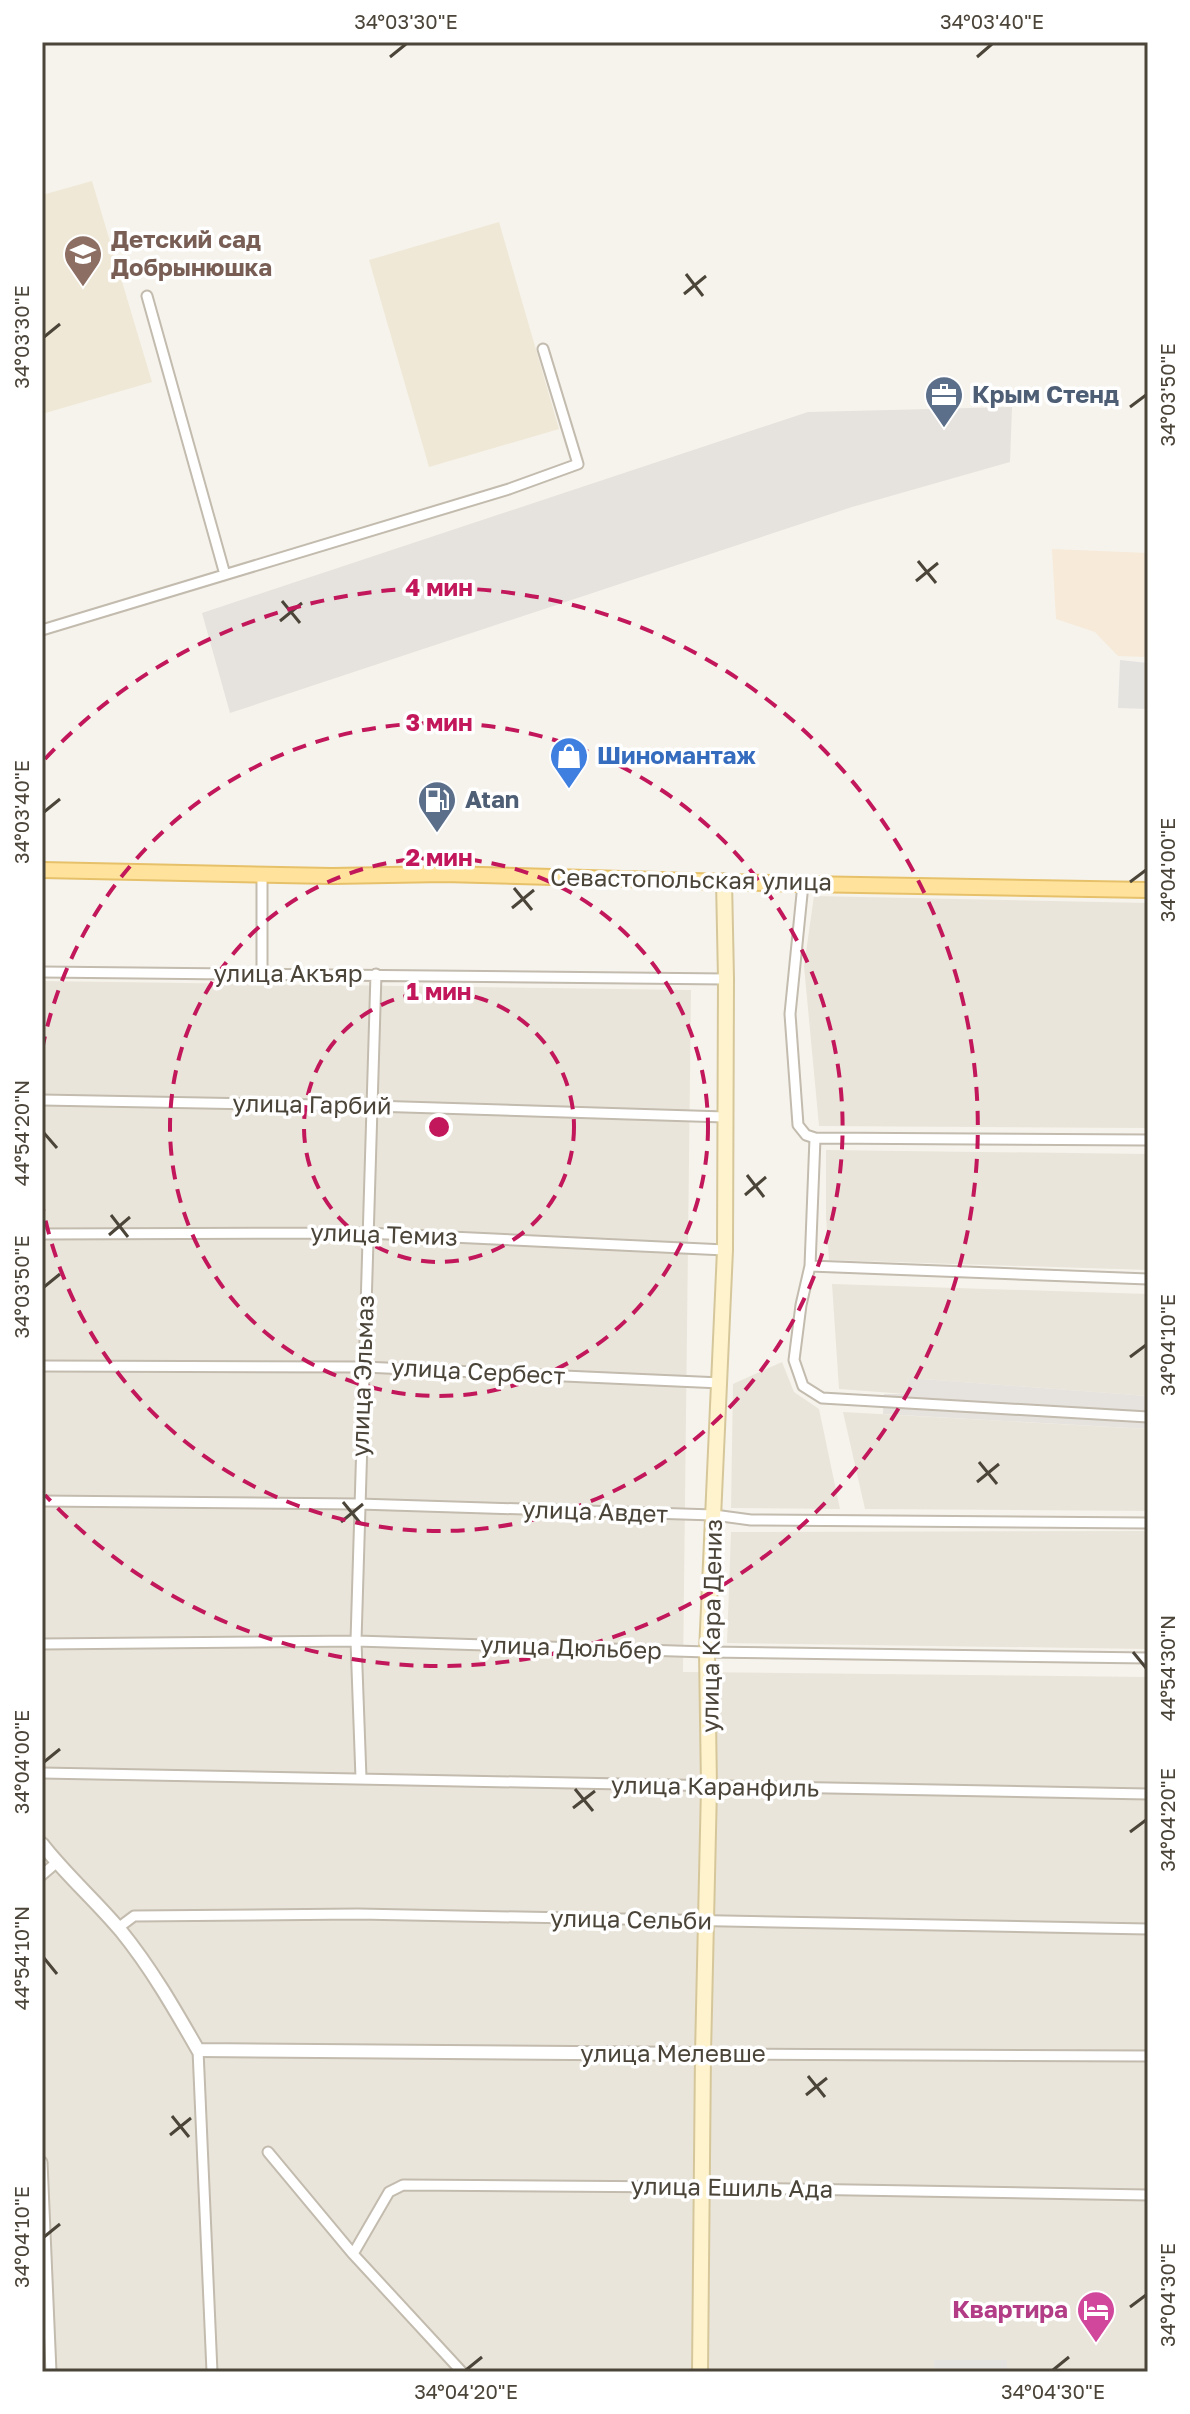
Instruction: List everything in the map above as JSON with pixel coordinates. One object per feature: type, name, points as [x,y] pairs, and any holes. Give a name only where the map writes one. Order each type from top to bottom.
[{"type":"main road","name":"Севастопольская улица","points":[[42,870],[332,876],[444,874],[1148,890]]},
{"type":"main road","name":"улица Кара Дениз","points":[[700,2372],[703,2054],[708,1921],[707,1652],[725,1250],[724,881]]},
{"type":"street","points":[[147,296],[224,571]]},
{"type":"street","points":[[42,630],[509,489],[578,464],[543,349]]},
{"type":"street","points":[[262,874],[262,975]]},
{"type":"street","points":[[803,884],[790,1014],[798,1125],[806,1135],[815,1138],[1148,1140]]},
{"type":"street","name":"улица Акъяр","points":[[42,972],[726,979]]},
{"type":"street","name":"улица Эльмаз","points":[[361,1778],[356,1641],[376,974]]},
{"type":"street","name":"улица Гарбий","points":[[42,1100],[725,1117]]},
{"type":"street","points":[[815,1138],[810,1266],[794,1360],[803,1386],[822,1398],[1148,1417]]},
{"type":"street","name":"улица Темиз","points":[[42,1234],[366,1233],[725,1250]]},
{"type":"street","points":[[810,1266],[1148,1279]]},
{"type":"street","name":"улица Сербест","points":[[42,1366],[363,1367],[721,1383]]},
{"type":"street","name":"улица Авдет","points":[[42,1501],[359,1504],[714,1515],[751,1520],[1148,1523]]},
{"type":"street","name":"улица Дюльбер","points":[[42,1644],[356,1641],[707,1652],[1148,1658]]},
{"type":"street","name":"улица Каранфиль","points":[[42,1773],[1148,1794]]},
{"type":"street","points":[[42,1844],[147,1964],[198,2050],[212,2372]]},
{"type":"street","points":[[42,1875],[56,1863]]},
{"type":"street","name":"улица Сельби","points":[[118,1928],[134,1916],[358,1914],[1148,1929]]},
{"type":"street","name":"улица Мелевше","points":[[198,2050],[1148,2056]]},
{"type":"street","points":[[268,2152],[353,2254],[462,2372]]},
{"type":"street","points":[[42,2162],[51,2372]]},
{"type":"street","name":"улица Ешиль Ада","points":[[353,2254],[389,2192],[403,2185],[1148,2195]]},
{"type":"shaded area","name":"Детский сад Добрынюшка","points":[[92,181],[152,382],[42,414],[42,195]]},
{"type":"shaded area","points":[[499,222],[559,429],[429,467],[369,260]]},
{"type":"shaded area","points":[[1012,407],[1010,462],[852,507],[230,713],[202,613],[808,412]]},
{"type":"shaded area","points":[[1052,549],[1148,553],[1148,657],[1118,656],[1095,632],[1056,619]]},
{"type":"shaded area","points":[[1120,660],[1148,663],[1148,709],[1118,708]]},
{"type":"shaded area","points":[[814,896],[1148,903],[1148,1128],[819,1126],[804,966]]},
{"type":"shaded area","points":[[42,981],[691,990],[683,1672],[1148,1677],[1148,2372],[42,2372]]},
{"type":"shaded area","points":[[826,1150],[1148,1154],[1148,1270],[829,1260]]},
{"type":"shaded area","points":[[832,1284],[1148,1294],[1148,1396],[909,1378],[906,1394],[839,1389]]},
{"type":"shaded area","points":[[782,1362],[794,1392],[819,1409],[840,1509],[731,1508],[733,1384]]},
{"type":"shaded area","points":[[909,1378],[1148,1396],[1148,1429],[883,1414],[884,1394],[906,1394]]},
{"type":"shaded area","points":[[843,1412],[1148,1429],[1148,1511],[865,1509]]},
{"type":"shaded area","points":[[1148,1531],[1148,1649],[727,1643],[731,1532]]},
{"type":"shaded area","points":[[934,2360],[1007,2360],[1007,2372],[934,2372]]},
{"type":"place","name":"Детский сад Добрынюшка","points":[[83,288]]},
{"type":"place","name":"Крым Стенд","points":[[944,429]]},
{"type":"place","name":"Шиномантаж","points":[[569,790]]},
{"type":"place","name":"Atan","points":[[437,834]]},
{"type":"place","name":"Квартира","points":[[1096,2344]]}]
